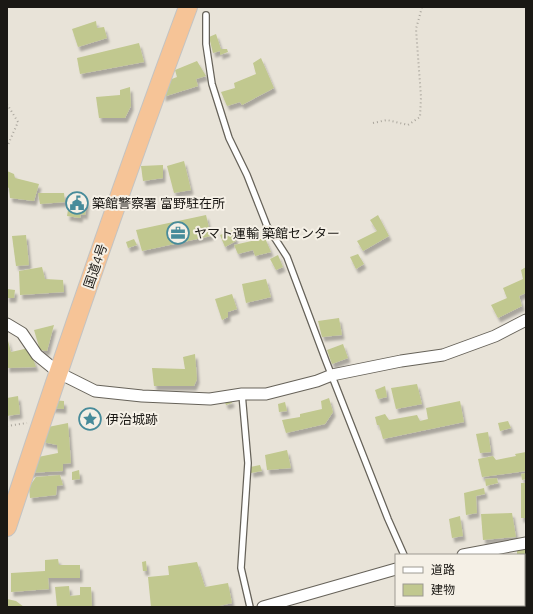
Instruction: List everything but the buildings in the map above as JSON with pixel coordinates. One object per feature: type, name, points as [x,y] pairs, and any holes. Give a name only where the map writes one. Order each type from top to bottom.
[{"type":"highway","name":"国道4号","points":[[7,527],[42,420],[141,134],[188,7]]},
{"type":"street","points":[[7,324],[22,333],[37,355],[59,373],[96,391],[142,396],[210,399],[242,394],[266,394],[317,381],[332,375],[400,360],[443,355],[495,336],[526,320]]},
{"type":"street","points":[[477,554],[491,553],[526,543]]},
{"type":"street","points":[[263,607],[395,569]]},
{"type":"lane","points":[[206,15],[206,44],[212,84],[229,138],[247,175],[267,226],[287,257],[388,519],[404,554]]},
{"type":"lane","points":[[242,394],[248,463],[241,568],[250,607]]},
{"type":"path","points":[[373,123],[387,120],[408,125],[420,118],[421,97],[416,29],[422,7]]},
{"type":"path","points":[[7,104],[18,122],[7,147]]},
{"type":"path","points":[[7,426],[42,420]]},
{"type":"place","name":"築館警察署 富野駐在所","points":[[77,203]]},
{"type":"place","name":"ヤマト運輸 築館センター","points":[[178,233]]},
{"type":"place","name":"伊治城跡","points":[[90,419]]}]
